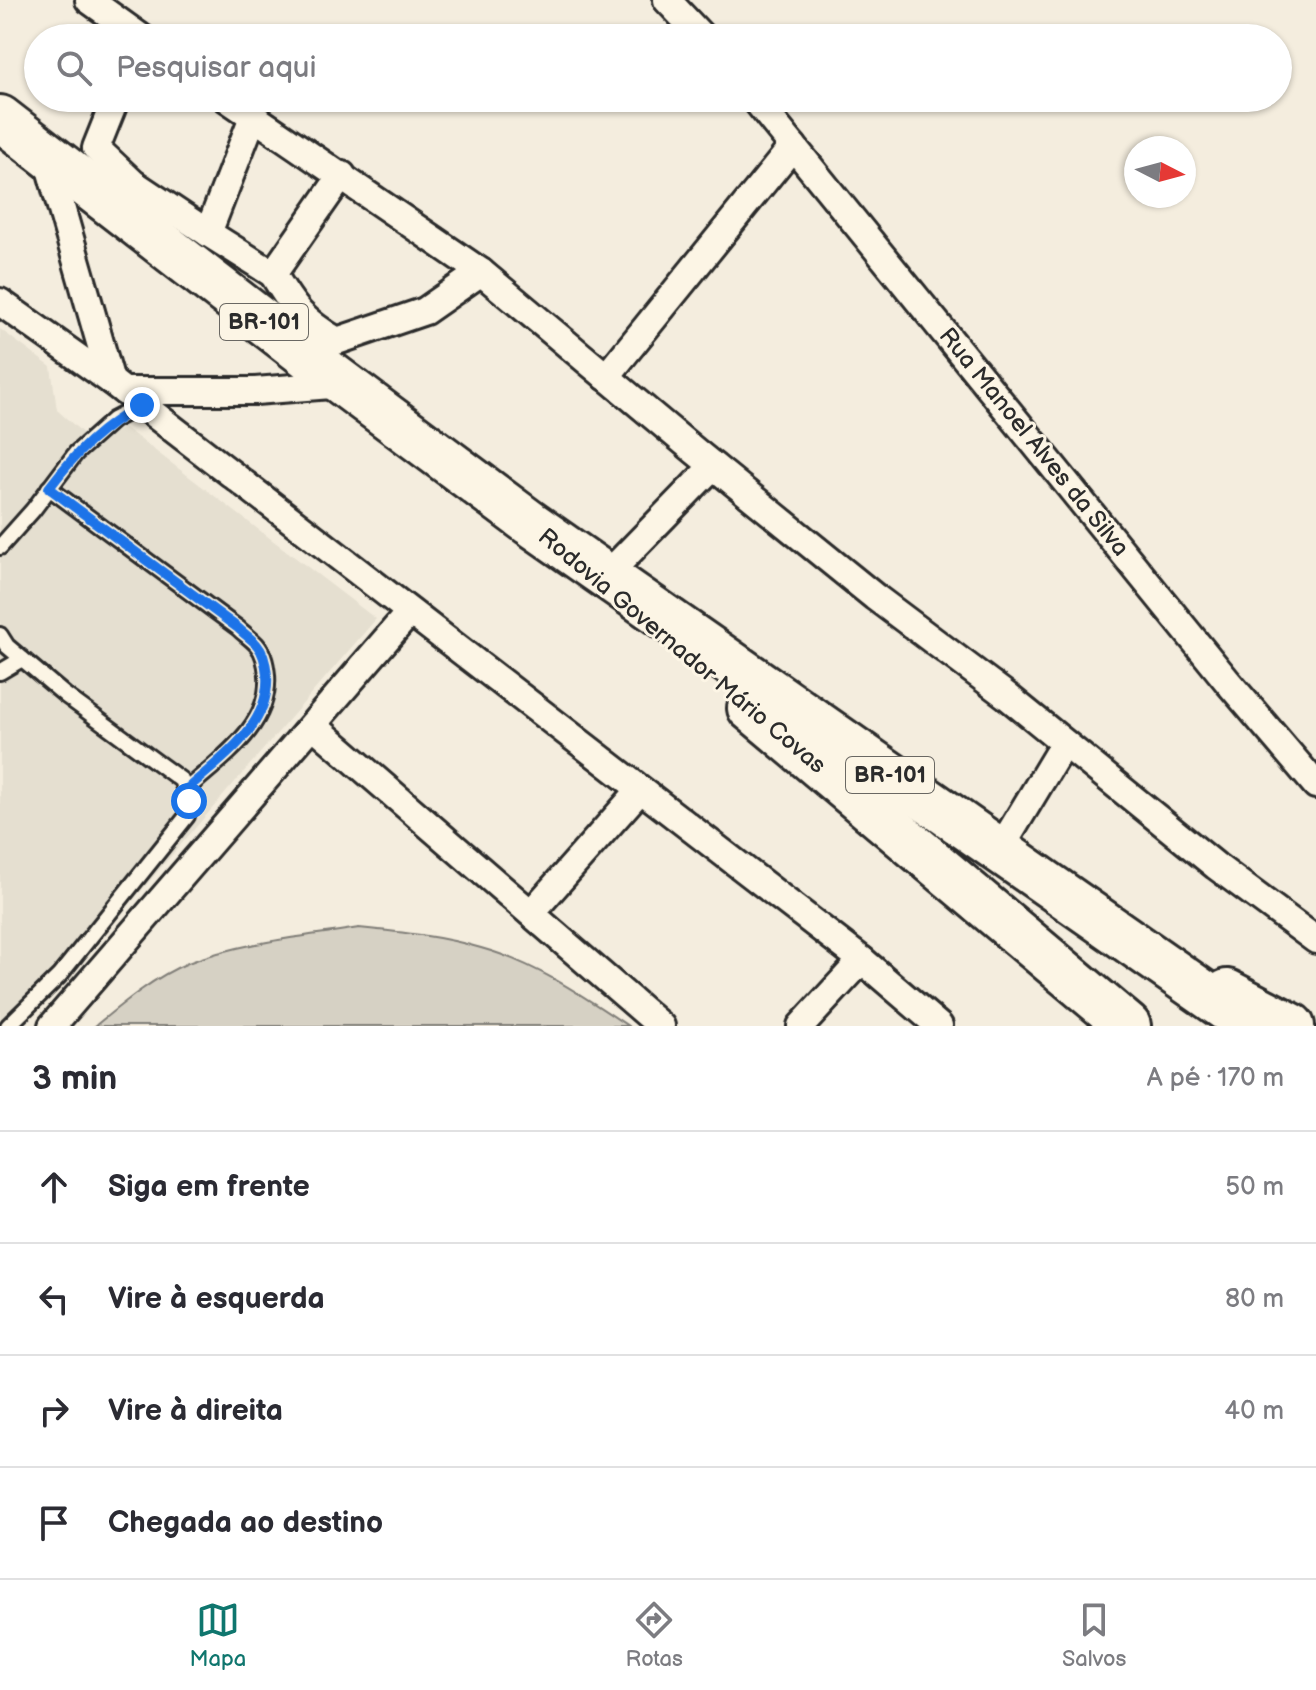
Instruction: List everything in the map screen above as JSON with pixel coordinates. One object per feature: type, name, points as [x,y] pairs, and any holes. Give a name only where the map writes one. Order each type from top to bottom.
[{"type":"highway","name":"Rodovia Governador Mário Covas","points":[[0,118],[69,156],[337,366],[530,523],[1128,1026]]},
{"type":"highway","name":"Rodovia Governador Mário Covas","points":[[530,523],[1251,1026]]},
{"type":"highway","points":[[1117,933],[1292,1026]]},
{"type":"highway","points":[[1078,984],[1116,1026]]},
{"type":"street","points":[[89,0],[122,24]]},
{"type":"street","points":[[667,0],[690,24]]},
{"type":"street","points":[[69,156],[105,112]]},
{"type":"street","points":[[246,112],[481,272],[875,597],[1064,743],[1216,866],[1316,940]]},
{"type":"street","name":"Rua Manoel Alves da Silva","points":[[765,112],[1316,785]]},
{"type":"street","points":[[208,233],[253,117]]},
{"type":"street","points":[[606,377],[793,146]]},
{"type":"street","points":[[69,156],[133,183],[273,274],[337,366]]},
{"type":"street","points":[[69,156],[125,392]]},
{"type":"street","points":[[273,274],[342,175]]},
{"type":"street","points":[[125,392],[255,391],[337,366],[481,272]]},
{"type":"street","points":[[0,302],[125,392],[862,960],[939,1026]]},
{"type":"street","points":[[606,576],[713,466]]},
{"type":"street","points":[[52,1026],[409,613]]},
{"type":"street","points":[[313,725],[661,1026]]},
{"type":"street","points":[[999,851],[1064,743]]},
{"type":"street","points":[[531,913],[640,790]]},
{"type":"street","points":[[801,1026],[862,960]]},
{"type":"lane","points":[[3,539],[76,453],[113,420],[125,392]]},
{"type":"lane","points":[[49,488],[238,628],[258,646],[265,659],[267,691],[263,707],[247,734],[187,789]]},
{"type":"lane","points":[[0,635],[7,646],[65,695],[170,771],[187,789],[189,801],[187,816],[59,976],[8,1026]]},
{"type":"lane","points":[[0,672],[22,659]]},
{"type":"shaded area","points":[[0,329],[51,367],[57,410],[95,444],[124,427],[376,619],[24,1026],[0,1026]]},
{"type":"shaded area","points":[[359,928],[436,937],[501,954],[558,981],[628,1026],[95,1026],[151,983],[188,963],[251,945]]},
{"type":"route","points":[[142,405],[113,420],[76,453],[49,488],[238,628],[258,646],[265,659],[267,691],[263,707],[247,734],[187,789],[189,801]]}]
